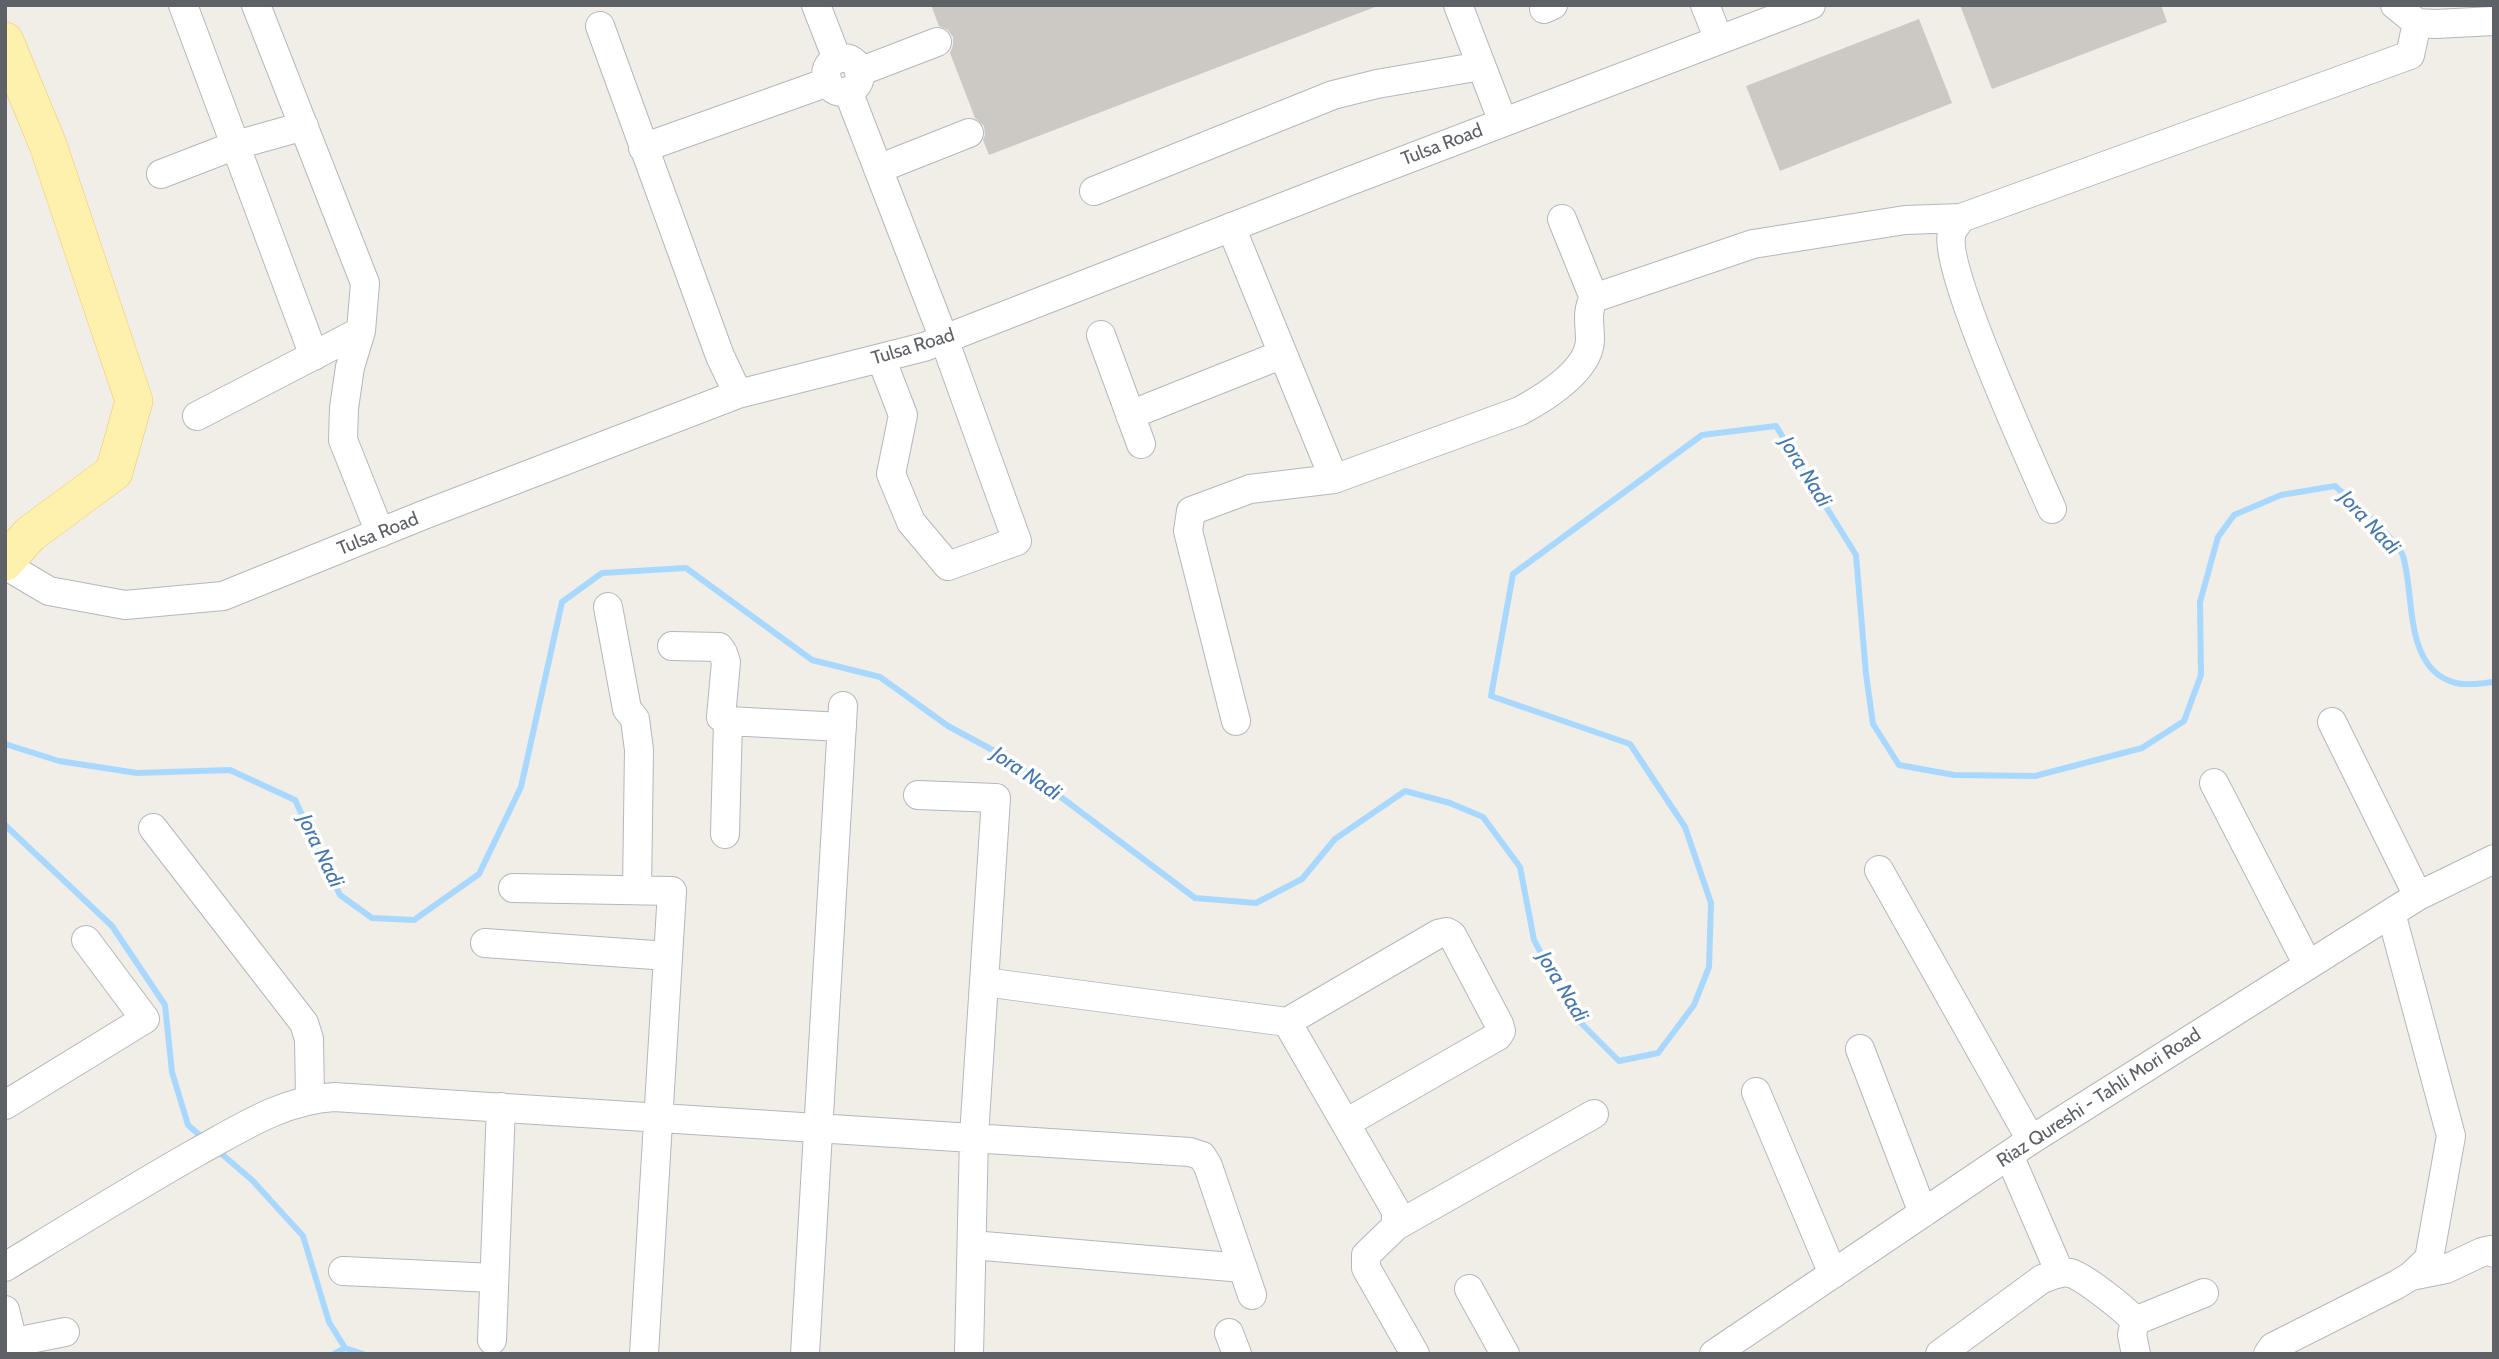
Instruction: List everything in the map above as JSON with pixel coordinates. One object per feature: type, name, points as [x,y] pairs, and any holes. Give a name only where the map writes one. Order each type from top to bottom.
[{"type":"main road","points":[[5,41],[48,145],[134,401],[114,472],[30,534],[5,564]]},
{"type":"street","points":[[183,5],[314,356]]},
{"type":"street","points":[[256,5],[365,283],[361,331],[350,367],[344,408],[343,440],[380,533]]},
{"type":"street","points":[[816,5],[944,339],[1017,541],[948,566],[911,522],[891,474],[903,415],[881,358]]},
{"type":"street","points":[[1458,5],[1503,122]]},
{"type":"street","points":[[1705,5],[1719,40]]},
{"type":"street","name":"Tulsa Road","points":[[5,564],[49,591],[125,605],[223,596],[737,394],[924,347],[1811,5]]},
{"type":"street","points":[[2395,5],[2417,23],[2494,22]]},
{"type":"street","points":[[1236,721],[1188,531],[1191,511],[1250,489],[1334,479],[1520,411],[1545,398],[1579,367],[1589,349],[1588,308],[1594,298],[1753,244],[1905,220],[1961,218],[2410,55],[2417,23]]},
{"type":"street","points":[[600,26],[720,356],[737,394]]},
{"type":"street","points":[[643,148],[937,42]]},
{"type":"street","points":[[1094,191],[1333,95],[1377,84],[1481,66]]},
{"type":"street","points":[[161,174],[236,145],[304,126]]},
{"type":"street","points":[[878,169],[969,133]]},
{"type":"street","points":[[1961,218],[1952,233],[1954,264],[2007,406],[2052,509]]},
{"type":"street","points":[[1562,219],[1594,298]]},
{"type":"street","points":[[1231,227],[1334,479]]},
{"type":"street","points":[[197,416],[361,331]]},
{"type":"street","points":[[1101,335],[1141,444]]},
{"type":"street","points":[[1130,415],[1283,354]]},
{"type":"street","points":[[608,607],[627,709],[635,719],[639,750],[637,890]]},
{"type":"street","points":[[672,646],[719,647],[726,662],[721,717],[727,721],[842,716],[805,1354]]},
{"type":"street","points":[[725,834],[727,721]]},
{"type":"street","points":[[2332,722],[2418,896]]},
{"type":"street","points":[[2214,783],[2308,965]]},
{"type":"street","points":[[918,795],[996,799],[974,1136],[969,1354]]},
{"type":"street","points":[[153,828],[304,1023],[309,1039],[310,1098]]},
{"type":"street","name":"Riaz Qureshi - Tahli Mori Road","points":[[1714,1354],[2020,1147],[2418,896],[2494,859]]},
{"type":"street","points":[[1879,870],[2020,1147],[2060,1273]]},
{"type":"street","points":[[513,888],[673,891],[644,1354]]},
{"type":"street","points":[[2391,913],[2451,1136],[2429,1259],[2411,1276]]},
{"type":"street","points":[[984,982],[1287,1022],[1438,934],[1447,932],[1452,935],[1501,1031],[1498,1036],[1346,1124]]},
{"type":"street","points":[[7,1101],[145,1019],[86,940]]},
{"type":"street","points":[[485,943],[668,956]]},
{"type":"street","points":[[1287,1022],[1396,1211],[1396,1226]]},
{"type":"street","points":[[1860,1049],[1923,1213]]},
{"type":"street","points":[[1756,1092],[1833,1273]]},
{"type":"street","points":[[5,1267],[152,1178],[273,1111],[310,1098],[334,1097],[974,1136],[1190,1152],[1202,1156],[1208,1166],[1252,1295]]},
{"type":"street","points":[[492,1340],[501,1107]]},
{"type":"street","points":[[1415,1354],[1366,1268],[1366,1255],[1396,1226],[1594,1114]]},
{"type":"street","points":[[972,1245],[1243,1268]]},
{"type":"street","points":[[2268,1354],[2273,1347],[2411,1276],[2446,1269],[2482,1252],[2491,1250],[2494,1253]]},
{"type":"street","points":[[343,1271],[494,1278]]},
{"type":"street","points":[[1940,1354],[2042,1279],[2060,1273],[2072,1273],[2127,1311],[2135,1321]]},
{"type":"street","points":[[1469,1289],[1505,1354]]},
{"type":"street","points":[[2135,1321],[2204,1293]]},
{"type":"street","points":[[5,1310],[9,1343],[65,1332]]},
{"type":"street","points":[[2135,1321],[2132,1335],[2136,1354]]},
{"type":"building","points":[[931,5],[1375,7],[989,155],[983,140],[984,126],[975,118],[950,53],[953,37],[948,30],[939,26]]},
{"type":"building","points":[[1960,5],[2161,5],[2167,22],[1992,89]]},
{"type":"building","points":[[1919,19],[1952,103],[1780,171],[1746,86]]},
{"type":"waterway","name":"Jora Nadi","points":[[5,744],[59,761],[137,773],[230,770],[295,800],[340,895],[372,918],[414,920],[479,874],[521,787],[562,602],[602,573],[686,568],[812,660],[880,677],[948,726],[1013,761],[1195,898],[1256,903],[1302,879],[1335,839],[1405,791],[1450,803],[1483,817],[1520,867],[1534,940],[1575,1017],[1619,1061],[1658,1053],[1694,1005],[1709,967],[1711,903],[1685,827],[1630,744],[1491,696],[1513,574],[1702,435],[1776,426],[1856,555],[1873,724],[1899,765],[1954,775],[2035,776],[2142,748],[2184,721],[2201,675],[2200,602],[2218,537],[2234,515],[2281,495],[2335,486],[2383,530],[2403,556],[2414,629],[2427,663],[2439,675],[2456,683],[2494,682]]},
{"type":"waterway","points":[[5,825],[112,926],[165,1005],[172,1072],[188,1125],[204,1139]]},
{"type":"waterway","points":[[217,1150],[252,1180],[303,1236],[329,1322],[345,1348],[363,1354]]},
{"type":"waterway","points":[[334,1354],[345,1348]]}]
